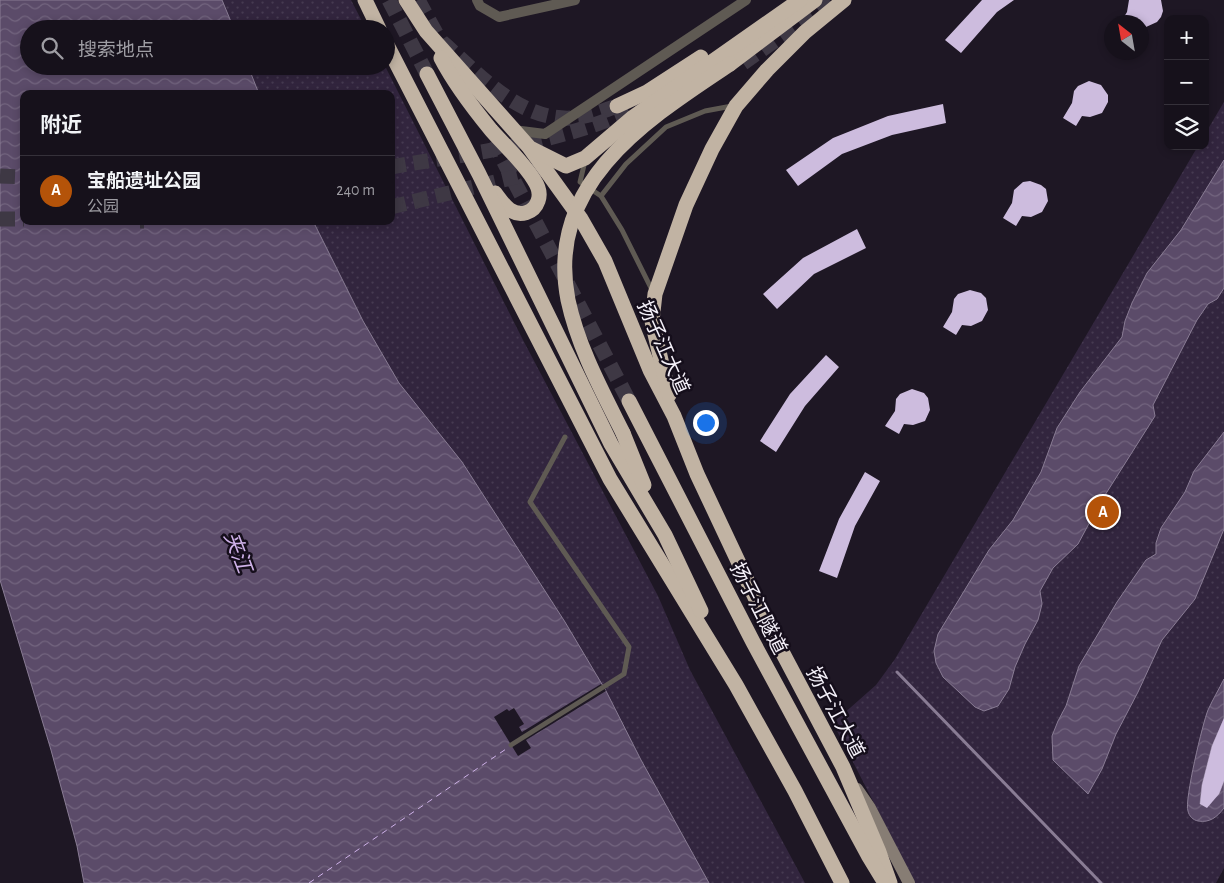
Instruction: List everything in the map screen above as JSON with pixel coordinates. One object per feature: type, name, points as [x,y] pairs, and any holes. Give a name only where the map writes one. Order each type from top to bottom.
[{"type":"highway","points":[[365,0],[375,20]]},
{"type":"highway","name":"扬子江大道","points":[[406,0],[426,31],[528,147],[581,219],[605,261],[650,370],[674,416],[697,474],[769,627],[843,767],[880,852],[890,883]]},
{"type":"highway","points":[[617,106],[646,92],[689,66],[782,0]]},
{"type":"highway","points":[[528,147],[566,166],[585,158],[632,118],[800,0]]},
{"type":"highway","points":[[736,685],[665,536],[623,433],[582,343],[568,300],[564,268],[573,216],[583,194],[599,170],[619,146],[688,92],[730,64],[815,0]]},
{"type":"highway","points":[[674,416],[652,321],[654,294],[686,205],[712,148],[736,106],[767,70],[805,32],[844,0]]},
{"type":"highway","points":[[426,31],[450,75],[491,129],[533,179],[540,194],[538,203],[532,210],[525,213],[516,213],[509,210],[479,174]]},
{"type":"highway","points":[[395,61],[610,479],[736,685],[795,791],[842,883]]},
{"type":"highway","points":[[427,74],[479,174],[611,444],[665,536]]},
{"type":"highway","name":"扬子江隧道","points":[[629,401],[758,650],[868,855],[886,883]]},
{"type":"main road","points":[[843,767],[870,808],[909,883]]},
{"type":"street","points":[[476,0],[480,6],[499,16],[576,0]]},
{"type":"street","points":[[513,130],[545,134],[746,0]]},
{"type":"lane","points":[[601,196],[626,164],[666,127],[705,111],[736,106]]},
{"type":"lane","points":[[585,158],[580,182],[601,196],[622,230],[654,294]]},
{"type":"lane","points":[[511,745],[624,674],[629,647],[530,502],[565,437]]},
{"type":"shaded area","points":[[222,0],[351,0],[361,20],[230,20]]},
{"type":"shaded area","points":[[252,75],[390,75],[523,340],[658,596],[690,670],[805,883],[709,883],[641,760],[606,691],[565,622],[462,462],[399,383],[363,321],[315,225],[395,225],[395,90],[257,90]]},
{"type":"shaded area","points":[[1224,102],[1224,868],[1216,883],[915,883],[833,723],[876,685],[895,659],[1196,150],[1209,150],[1209,127]]},
{"type":"water","name":"夹江","points":[[0,0],[222,0],[230,20],[20,20],[20,75],[252,75],[257,90],[20,90],[20,225],[315,225],[363,321],[399,383],[462,462],[565,622],[606,691],[641,760],[709,883],[84,883],[77,846],[51,750],[0,580]]},
{"type":"water","points":[[1224,160],[1224,288],[1217,299],[1208,304],[1197,320],[1153,405],[1155,416],[1100,503],[1078,544],[1053,568],[1040,591],[1042,604],[1038,620],[1015,667],[1009,689],[998,706],[984,711],[975,707],[943,677],[936,663],[934,651],[938,634],[989,550],[1013,520],[1041,472],[1057,428],[1080,392],[1122,337],[1125,321],[1132,303],[1147,273],[1181,230]]},
{"type":"water","points":[[1224,432],[1224,529],[1195,599],[1162,640],[1116,734],[1102,769],[1088,794],[1053,760],[1052,736],[1066,706],[1079,666],[1117,602],[1146,560],[1156,554],[1156,543],[1161,528],[1185,492],[1194,471]]},
{"type":"water","points":[[1224,679],[1224,719],[1212,746],[1202,785],[1200,804],[1219,794],[1224,781],[1224,808],[1213,819],[1198,821],[1189,815],[1188,811],[1191,778],[1206,717]]},
{"type":"pier","points":[[601,684],[606,691],[526,740],[531,748],[518,756],[494,717],[507,709],[509,711],[514,708],[524,724],[519,727],[522,732]]},
{"type":"building","points":[[982,0],[1014,0],[997,12],[961,53],[945,40]]},
{"type":"building","points":[[1129,0],[1161,0],[1163,11],[1161,17],[1157,22],[1149,26],[1149,15],[1125,15]]},
{"type":"building","points":[[1089,81],[1101,85],[1108,95],[1108,102],[1102,113],[1090,117],[1082,116],[1076,126],[1063,118],[1072,103],[1074,91],[1078,86]]},
{"type":"building","points":[[943,104],[946,123],[892,135],[842,154],[798,186],[786,170],[833,138],[888,116]]},
{"type":"building","points":[[1030,181],[1046,189],[1048,201],[1042,212],[1031,217],[1022,216],[1016,226],[1003,218],[1012,203],[1014,190],[1023,182]]},
{"type":"building","points":[[857,229],[866,248],[814,274],[777,309],[763,294],[803,258]]},
{"type":"building","points":[[970,290],[981,293],[986,298],[988,310],[982,321],[971,326],[962,325],[956,335],[943,327],[952,312],[954,299],[958,294]]},
{"type":"building","points":[[826,355],[839,367],[805,406],[776,452],[760,441],[790,394]]},
{"type":"building","points":[[912,389],[924,393],[928,398],[930,410],[925,421],[913,425],[904,424],[899,434],[885,426],[895,411],[896,399],[900,394]]},
{"type":"building","points":[[865,472],[880,481],[855,526],[837,578],[819,571],[839,519]]},
{"type":"building","points":[[1224,718],[1224,781],[1219,794],[1207,808],[1200,804],[1202,785],[1212,746]]},
{"type":"waterway","points":[[897,672],[1101,883]]},
{"type":"ferry route","points":[[309,883],[509,747]]},
{"type":"tunnel","points":[[389,0],[427,74]]},
{"type":"tunnel","points":[[418,0],[443,46]]},
{"type":"tunnel","points":[[743,63],[833,0]]},
{"type":"tunnel","points":[[442,42],[485,81],[517,104],[535,112],[553,117],[572,118],[617,106]]},
{"type":"tunnel","points":[[395,166],[488,151],[553,137],[615,117],[644,104]]},
{"type":"tunnel","points":[[493,141],[629,401]]},
{"type":"tunnel","points":[[395,206],[528,174],[540,169]]},
{"type":"tunnel","points":[[0,176],[20,177]]},
{"type":"tunnel","points":[[0,219],[20,219]]},
{"type":"place","name":"宝船遗址公园","points":[[1103,512]]}]
